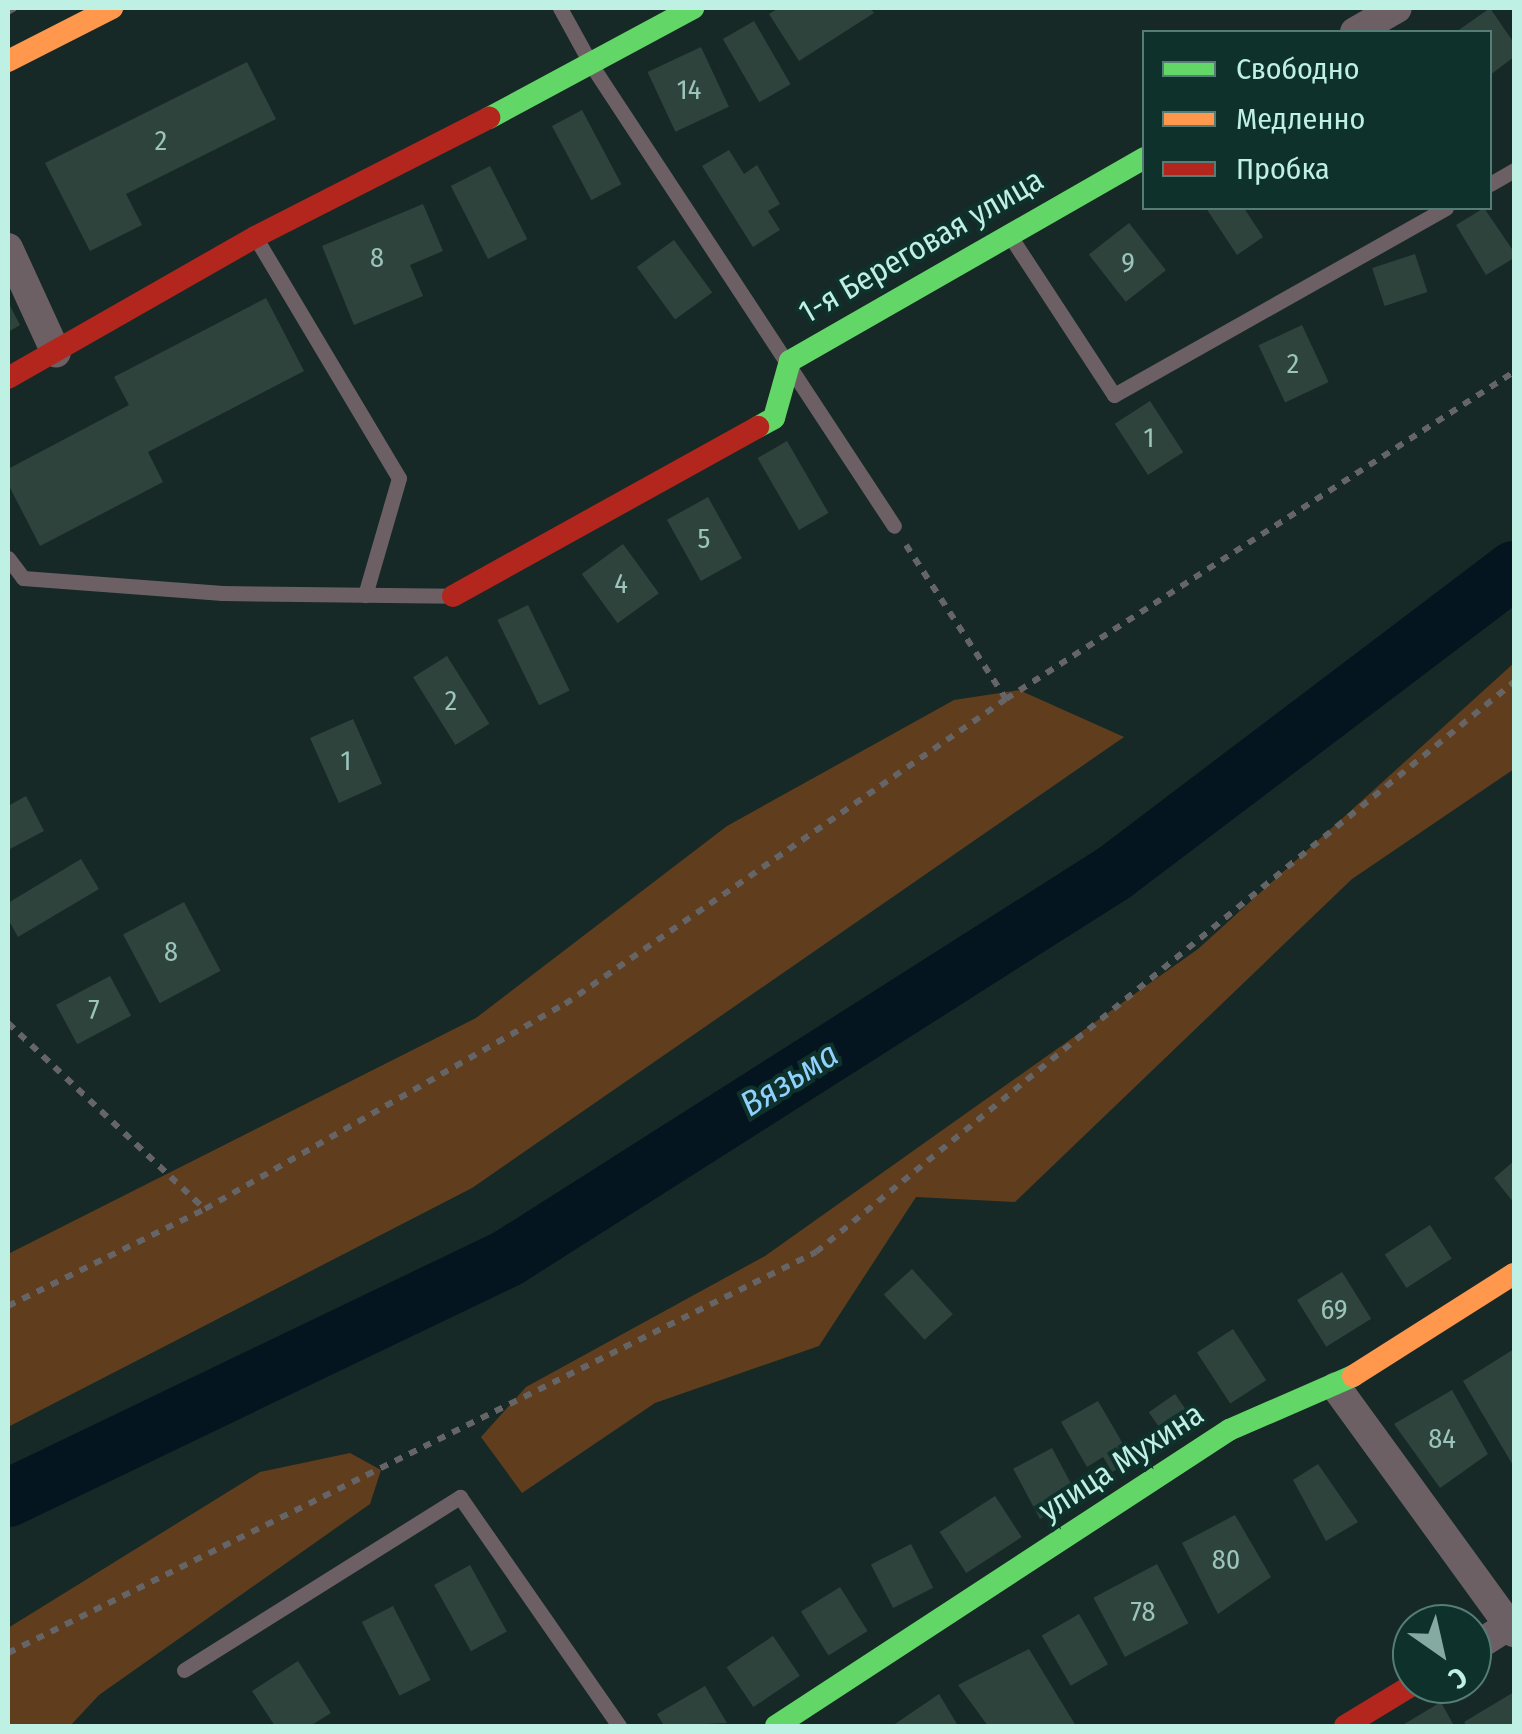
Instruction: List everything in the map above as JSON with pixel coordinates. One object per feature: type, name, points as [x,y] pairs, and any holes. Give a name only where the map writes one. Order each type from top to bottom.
[{"type":"street","points":[[8,61],[112,8]]},
{"type":"street","points":[[8,378],[255,237],[592,66],[692,8]]},
{"type":"street","points":[[1358,30],[1396,8]]},
{"type":"street","name":"1-я Береговая улица","points":[[453,596],[774,418],[790,361],[1142,159]]},
{"type":"street","points":[[8,248],[56,353]]},
{"type":"street","name":"улица Мухина","points":[[776,1726],[1229,1430],[1336,1387],[1514,1274]]},
{"type":"street","points":[[1336,1387],[1513,1626]]},
{"type":"street","points":[[1345,1726],[1392,1697]]},
{"type":"lane","points":[[560,8],[592,66],[790,361],[894,526]]},
{"type":"lane","points":[[1492,183],[1514,170]]},
{"type":"lane","points":[[1010,236],[1114,395],[1442,210]]},
{"type":"lane","points":[[255,237],[399,478],[364,595]]},
{"type":"lane","points":[[8,558],[23,578],[222,593],[453,596]]},
{"type":"lane","points":[[184,1670],[460,1497],[620,1726]]},
{"type":"path","points":[[8,12],[15,8]]},
{"type":"path","points":[[8,1306],[205,1209],[565,1004],[1006,699],[1514,372]]},
{"type":"path","points":[[894,526],[1006,699]]},
{"type":"path","points":[[8,1653],[816,1252],[1514,682]]},
{"type":"path","points":[[8,1024],[205,1209]]},
{"type":"shaded area","points":[[1514,663],[1514,769],[1352,879],[1015,1202],[916,1197],[819,1346],[655,1403],[522,1493],[481,1437],[526,1387],[765,1256],[1198,949]]},
{"type":"shaded area","points":[[1019,690],[1124,737],[472,1188],[8,1427],[8,1254],[476,1018],[727,826],[954,700]]},
{"type":"shaded area","points":[[350,1453],[381,1470],[370,1504],[99,1695],[70,1726],[8,1726],[8,1628],[260,1472]]},
{"type":"building","points":[[779,8],[870,8],[874,13],[799,61],[769,14]]},
{"type":"building","points":[[1490,8],[1514,43],[1514,57],[1492,74],[1492,30],[1459,30]]},
{"type":"building","points":[[754,21],[790,84],[759,102],[723,39]]},
{"type":"building","points":[[701,47],[729,107],[675,132],[648,72]]},
{"type":"building","points":[[247,62],[276,119],[126,194],[142,225],[90,251],[45,163]]},
{"type":"building","points":[[582,110],[621,184],[591,200],[552,126]]},
{"type":"building","points":[[729,150],[744,174],[757,165],[780,204],[768,211],[780,230],[753,247],[702,166]]},
{"type":"building","points":[[490,166],[527,239],[488,259],[451,186]]},
{"type":"building","points":[[423,204],[443,251],[410,265],[423,296],[354,325],[322,246]]},
{"type":"building","points":[[1207,210],[1245,210],[1263,237],[1237,255]]},
{"type":"building","points":[[1485,210],[1514,252],[1514,258],[1486,275],[1456,225]]},
{"type":"building","points":[[1129,223],[1166,270],[1126,302],[1089,254]]},
{"type":"building","points":[[674,240],[712,293],[675,320],[637,267]]},
{"type":"building","points":[[1415,254],[1427,292],[1385,306],[1372,268]]},
{"type":"building","points":[[266,298],[304,371],[148,452],[163,482],[40,546],[8,484],[8,469],[129,405],[114,377]]},
{"type":"building","points":[[8,302],[20,325],[8,332]]},
{"type":"building","points":[[1302,325],[1329,382],[1285,402],[1258,345]]},
{"type":"building","points":[[1150,401],[1183,452],[1148,475],[1115,424]]},
{"type":"building","points":[[787,441],[828,513],[799,530],[758,458]]},
{"type":"building","points":[[708,497],[742,558],[701,581],[667,520]]},
{"type":"building","points":[[623,544],[659,593],[618,623],[582,574]]},
{"type":"building","points":[[528,605],[570,690],[539,705],[497,620]]},
{"type":"building","points":[[447,656],[489,724],[455,745],[413,677]]},
{"type":"building","points":[[353,719],[382,784],[339,803],[310,738]]},
{"type":"building","points":[[26,796],[44,831],[8,850],[8,806]]},
{"type":"building","points":[[81,859],[99,889],[18,937],[8,919],[8,903]]},
{"type":"building","points":[[184,902],[221,971],[160,1003],[123,934]]},
{"type":"building","points":[[110,976],[131,1016],[77,1044],[56,1005]]},
{"type":"building","points":[[1514,1161],[1514,1203],[1494,1178]]},
{"type":"building","points":[[1430,1225],[1452,1259],[1406,1288],[1385,1254]]},
{"type":"building","points":[[912,1269],[953,1314],[925,1340],[884,1294]]},
{"type":"building","points":[[1342,1272],[1371,1319],[1326,1347],[1297,1300]]},
{"type":"building","points":[[1233,1329],[1266,1380],[1230,1404],[1197,1352]]},
{"type":"building","points":[[1514,1349],[1514,1467],[1463,1381]]},
{"type":"building","points":[[1452,1390],[1488,1454],[1440,1488],[1394,1424]]},
{"type":"building","points":[[1175,1394],[1197,1426],[1171,1444],[1149,1412]]},
{"type":"building","points":[[1098,1401],[1133,1461],[1112,1472],[1103,1457],[1087,1467],[1061,1422]]},
{"type":"building","points":[[1052,1448],[1079,1498],[1040,1519],[1013,1469]]},
{"type":"building","points":[[1318,1464],[1358,1522],[1326,1541],[1293,1480]]},
{"type":"building","points":[[995,1496],[1022,1537],[966,1573],[940,1532]]},
{"type":"building","points":[[1235,1515],[1271,1577],[1218,1614],[1182,1543]]},
{"type":"building","points":[[911,1544],[933,1588],[893,1608],[871,1564]]},
{"type":"building","points":[[1157,1564],[1188,1623],[1125,1657],[1093,1598]]},
{"type":"building","points":[[470,1565],[507,1631],[471,1651],[434,1585]]},
{"type":"building","points":[[840,1587],[868,1631],[829,1655],[801,1611]]},
{"type":"building","points":[[393,1606],[431,1680],[399,1696],[362,1622]]},
{"type":"building","points":[[1079,1614],[1108,1664],[1071,1686],[1042,1636]]},
{"type":"building","points":[[773,1636],[800,1676],[753,1707],[727,1667]]},
{"type":"building","points":[[1029,1649],[1076,1726],[988,1726],[958,1685]]},
{"type":"building","points":[[298,1661],[331,1713],[310,1726],[275,1726],[252,1691]]},
{"type":"building","points":[[705,1686],[727,1723],[664,1726],[657,1714]]},
{"type":"building","points":[[1514,1692],[1514,1726],[1467,1726],[1464,1722]]},
{"type":"building","points":[[939,1694],[958,1726],[892,1726]]},
{"type":"building","points":[[1442,1704],[1454,1726],[1401,1726]]},
{"type":"waterway","name":"Вязьма","points":[[8,1498],[508,1258],[1114,873],[1514,570]]},
{"type":"traffic: fast","points":[[489,118],[693,8]]},
{"type":"traffic: fast","points":[[758,427],[774,418],[790,361],[1142,159]]},
{"type":"traffic: fast","points":[[776,1726],[1229,1430],[1353,1376]]},
{"type":"traffic: slow","points":[[8,61],[112,8]]},
{"type":"traffic: slow","points":[[1353,1376],[1514,1274]]},
{"type":"traffic: jam","points":[[8,378],[255,237],[489,118]]},
{"type":"traffic: jam","points":[[453,596],[758,427]]},
{"type":"traffic: jam","points":[[1345,1726],[1392,1697]]}]
